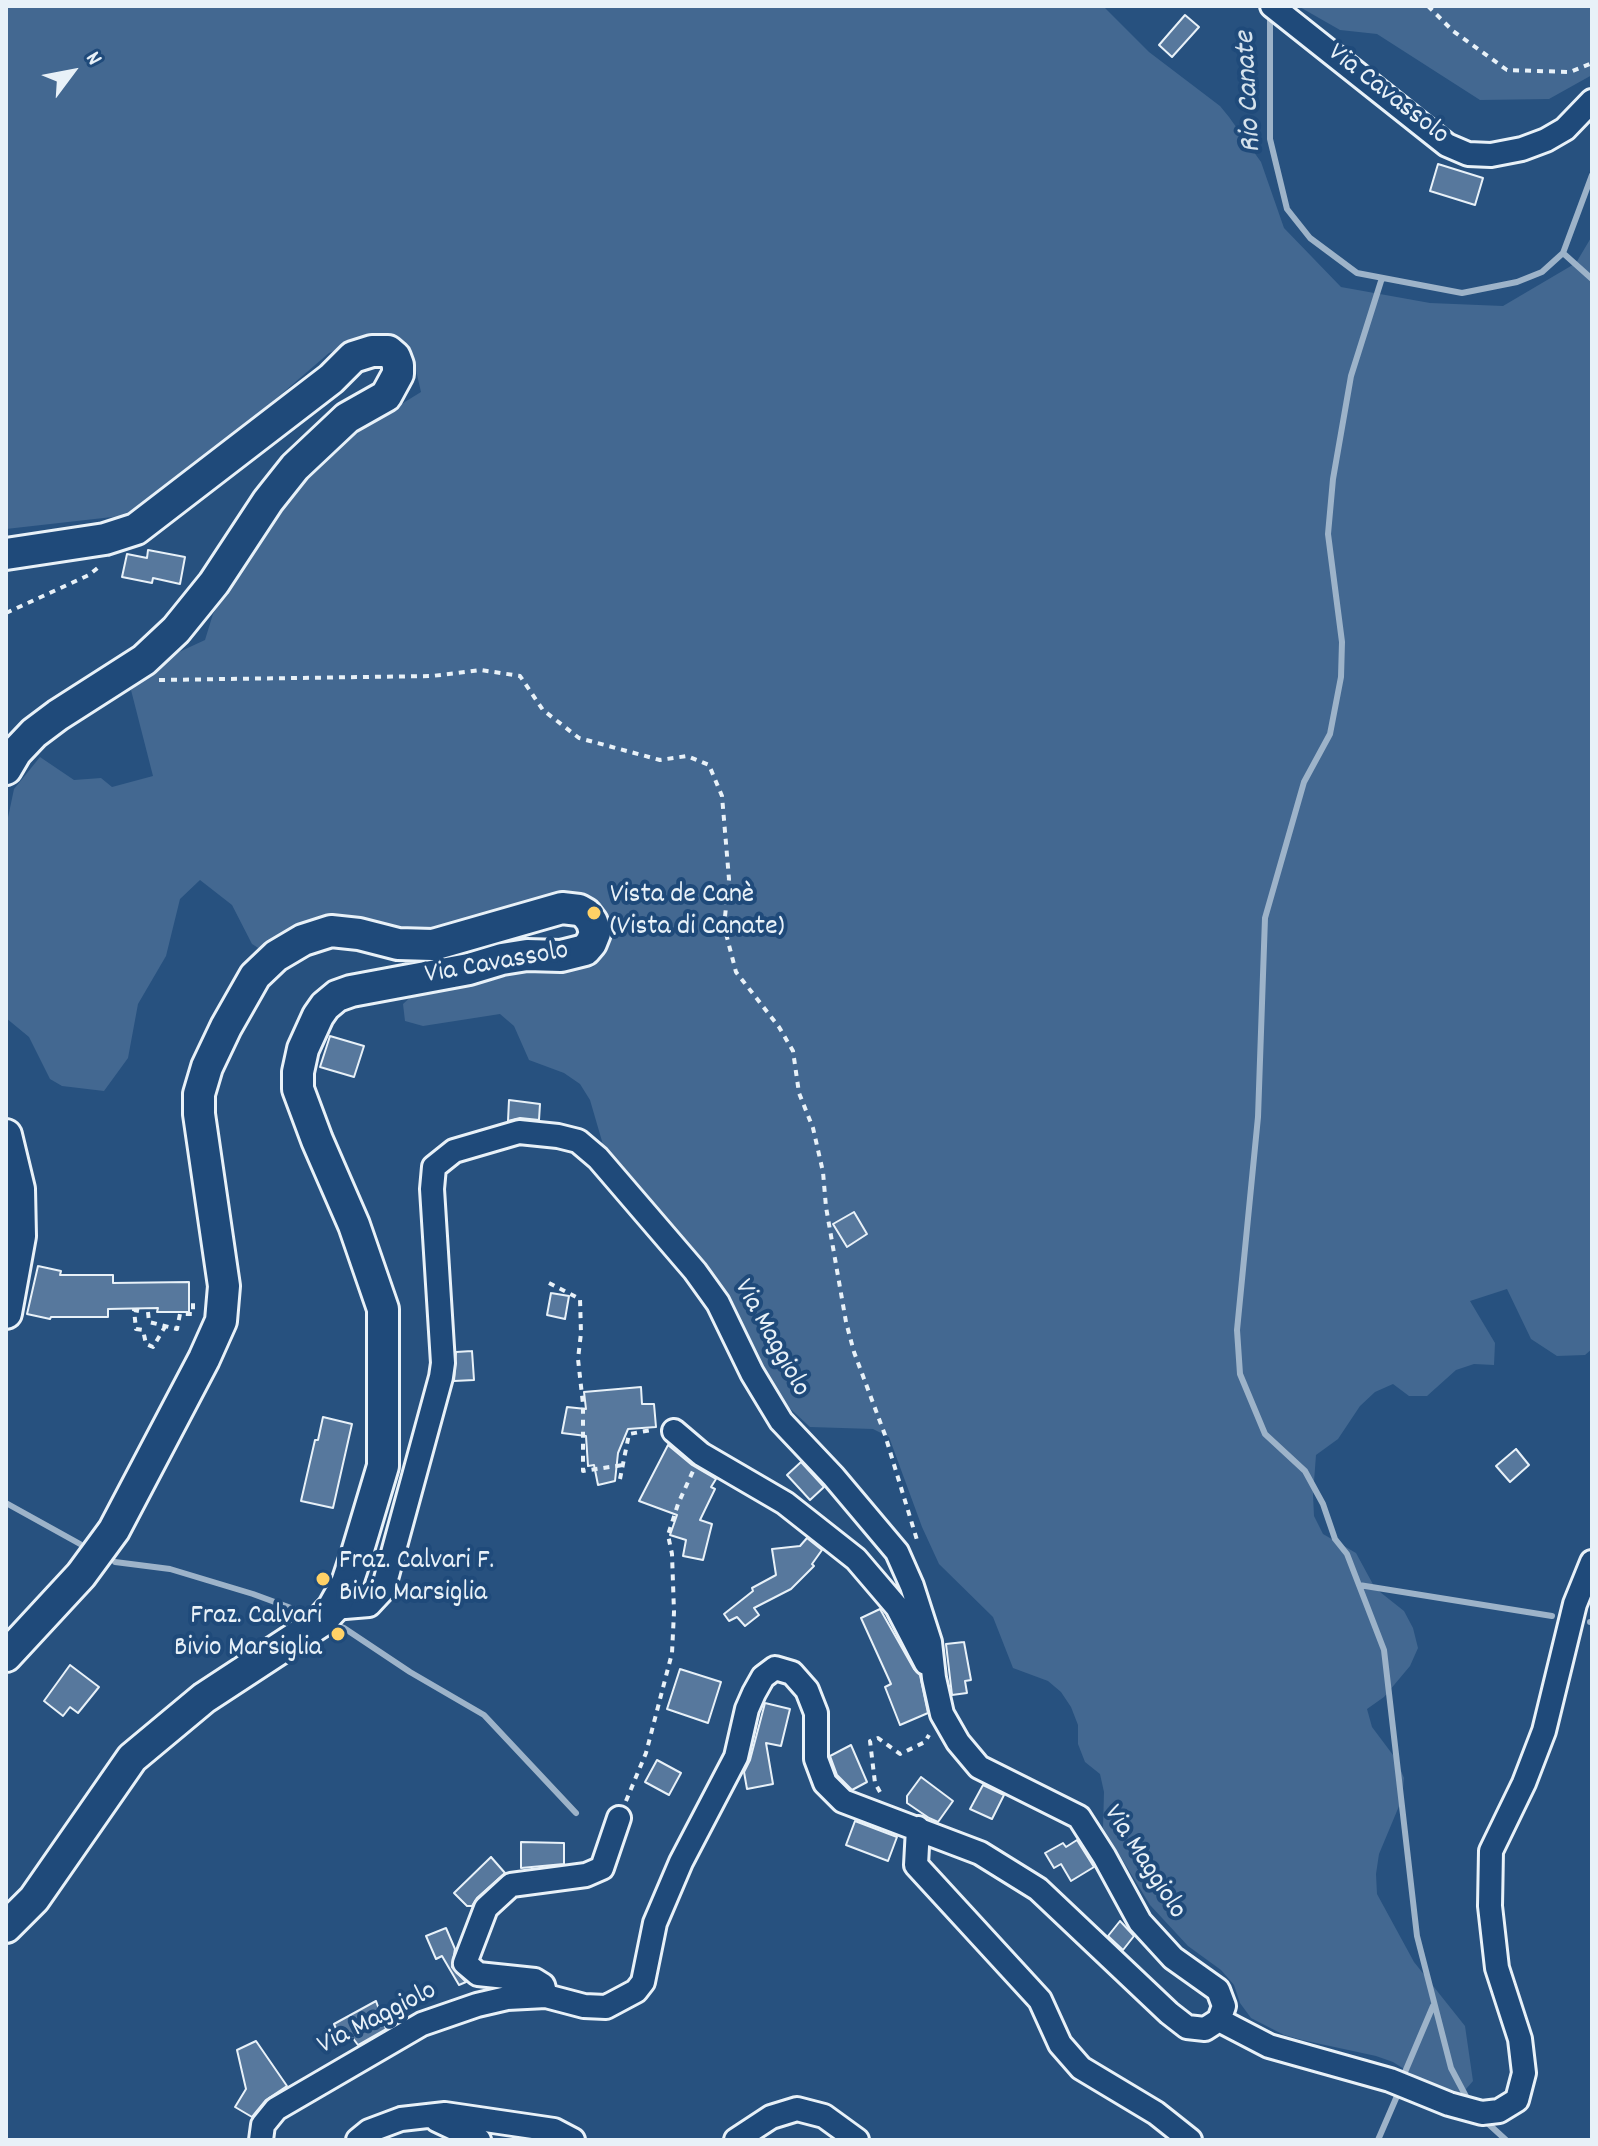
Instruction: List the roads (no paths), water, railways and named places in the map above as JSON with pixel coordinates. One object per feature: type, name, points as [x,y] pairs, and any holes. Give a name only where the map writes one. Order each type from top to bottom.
[{"type":"main road","points":[[6,554],[105,539],[136,529],[331,379],[353,357],[372,351],[388,351],[395,357],[398,374],[386,396],[347,418],[295,467],[268,501],[214,583],[176,630],[144,660],[34,733],[16,752],[6,769]]},
{"type":"main road","name":"Via Cavassolo","points":[[6,1656],[81,1575],[114,1530],[221,1321],[224,1286],[199,1114],[199,1094],[220,1040],[255,976],[276,956],[303,940],[331,931],[398,944],[433,945],[562,908],[579,910],[592,922],[595,933],[585,950],[561,956],[527,955],[502,959],[469,969],[351,991],[337,996],[325,1006],[310,1029],[298,1072],[298,1089],[354,1225],[383,1309],[383,1466],[347,1583],[328,1613]]},
{"type":"main road","points":[[6,1135],[19,1189],[20,1236],[6,1313]]},
{"type":"main road","points":[[6,1927],[34,1899],[132,1758],[204,1698],[328,1613]]},
{"type":"street","name":"Via Cavassolo","points":[[1272,6],[1447,145],[1468,154],[1491,155],[1546,140],[1565,129],[1592,101]]},
{"type":"street","name":"Via Maggiolo","points":[[261,2140],[263,2125],[276,2109],[422,2024],[507,1998],[546,1996],[584,2006],[606,2007],[636,1991],[643,1982],[655,1923],[681,1862],[736,1757],[747,1709],[754,1693],[763,1677],[775,1668],[792,1673],[807,1690],[816,1713],[816,1759],[825,1783],[843,1801],[980,1853],[1038,1889],[1187,2027],[1205,2029],[1219,2020],[1224,2006],[1218,1990],[1173,1958],[1140,1922],[1079,1817],[979,1767],[958,1742],[942,1714],[930,1642],[897,1552],[833,1476],[781,1421],[752,1373],[718,1303],[695,1271],[598,1158],[578,1141],[519,1132],[454,1151],[434,1167],[432,1189],[443,1363],[441,1377],[383,1590],[369,1605],[328,1613]]},
{"type":"street","points":[[674,1431],[701,1454],[785,1503],[856,1559],[897,1607],[934,1678]]},
{"type":"street","points":[[1219,2020],[1269,2046],[1390,2080],[1449,2104],[1482,2113],[1499,2111],[1517,2100],[1524,2073],[1520,2039],[1497,1968],[1490,1906],[1491,1851],[1524,1783],[1544,1731],[1575,1604],[1592,1562]]},
{"type":"street","points":[[546,1996],[543,1985],[535,1980],[478,1974],[465,1963],[486,1908],[511,1885],[586,1875],[602,1868],[619,1818]]},
{"type":"street","points":[[918,1828],[916,1865],[1040,2000],[1060,2044],[1081,2068],[1156,2113],[1190,2140]]},
{"type":"street","points":[[736,2140],[771,2117],[797,2109],[824,2116],[857,2140]]},
{"type":"street","points":[[358,2140],[387,2123],[425,2116],[480,2117],[554,2130],[573,2140]]},
{"type":"street","points":[[425,2116],[456,2127],[479,2140]]},
{"type":"waterway","name":"Rio Canate","points":[[1270,12],[1270,139],[1287,209],[1310,238],[1357,273],[1462,293],[1517,282],[1542,272],[1563,253],[1592,175]]},
{"type":"waterway","points":[[1563,253],[1592,279]]},
{"type":"waterway","points":[[1382,278],[1351,376],[1333,479],[1328,534],[1342,642],[1341,677],[1330,734],[1304,782],[1265,918],[1258,1117],[1237,1330],[1240,1374],[1265,1434],[1305,1471],[1323,1504],[1335,1539],[1347,1554],[1384,1650],[1417,1936],[1451,2068],[1470,2104]]},
{"type":"waterway","points":[[6,1503],[80,1544]]},
{"type":"waterway","points":[[115,1562],[170,1569],[310,1615]]},
{"type":"waterway","points":[[1359,1585],[1552,1616]]},
{"type":"waterway","points":[[332,1623],[484,1715],[576,1813]]},
{"type":"waterway","points":[[1405,2072],[1433,2006]]},
{"type":"waterway","points":[[1378,2140],[1397,2096]]},
{"type":"waterway","points":[[1482,2118],[1506,2140]]},
{"type":"place","name":"Vista de Canè (Vista di Canate)","points":[[594,913]]},
{"type":"place","name":"Fraz. Calvari F. Bivio Marsiglia","points":[[323,1579]]},
{"type":"place","name":"Fraz. Calvari Bivio Marsiglia","points":[[338,1634]]}]
